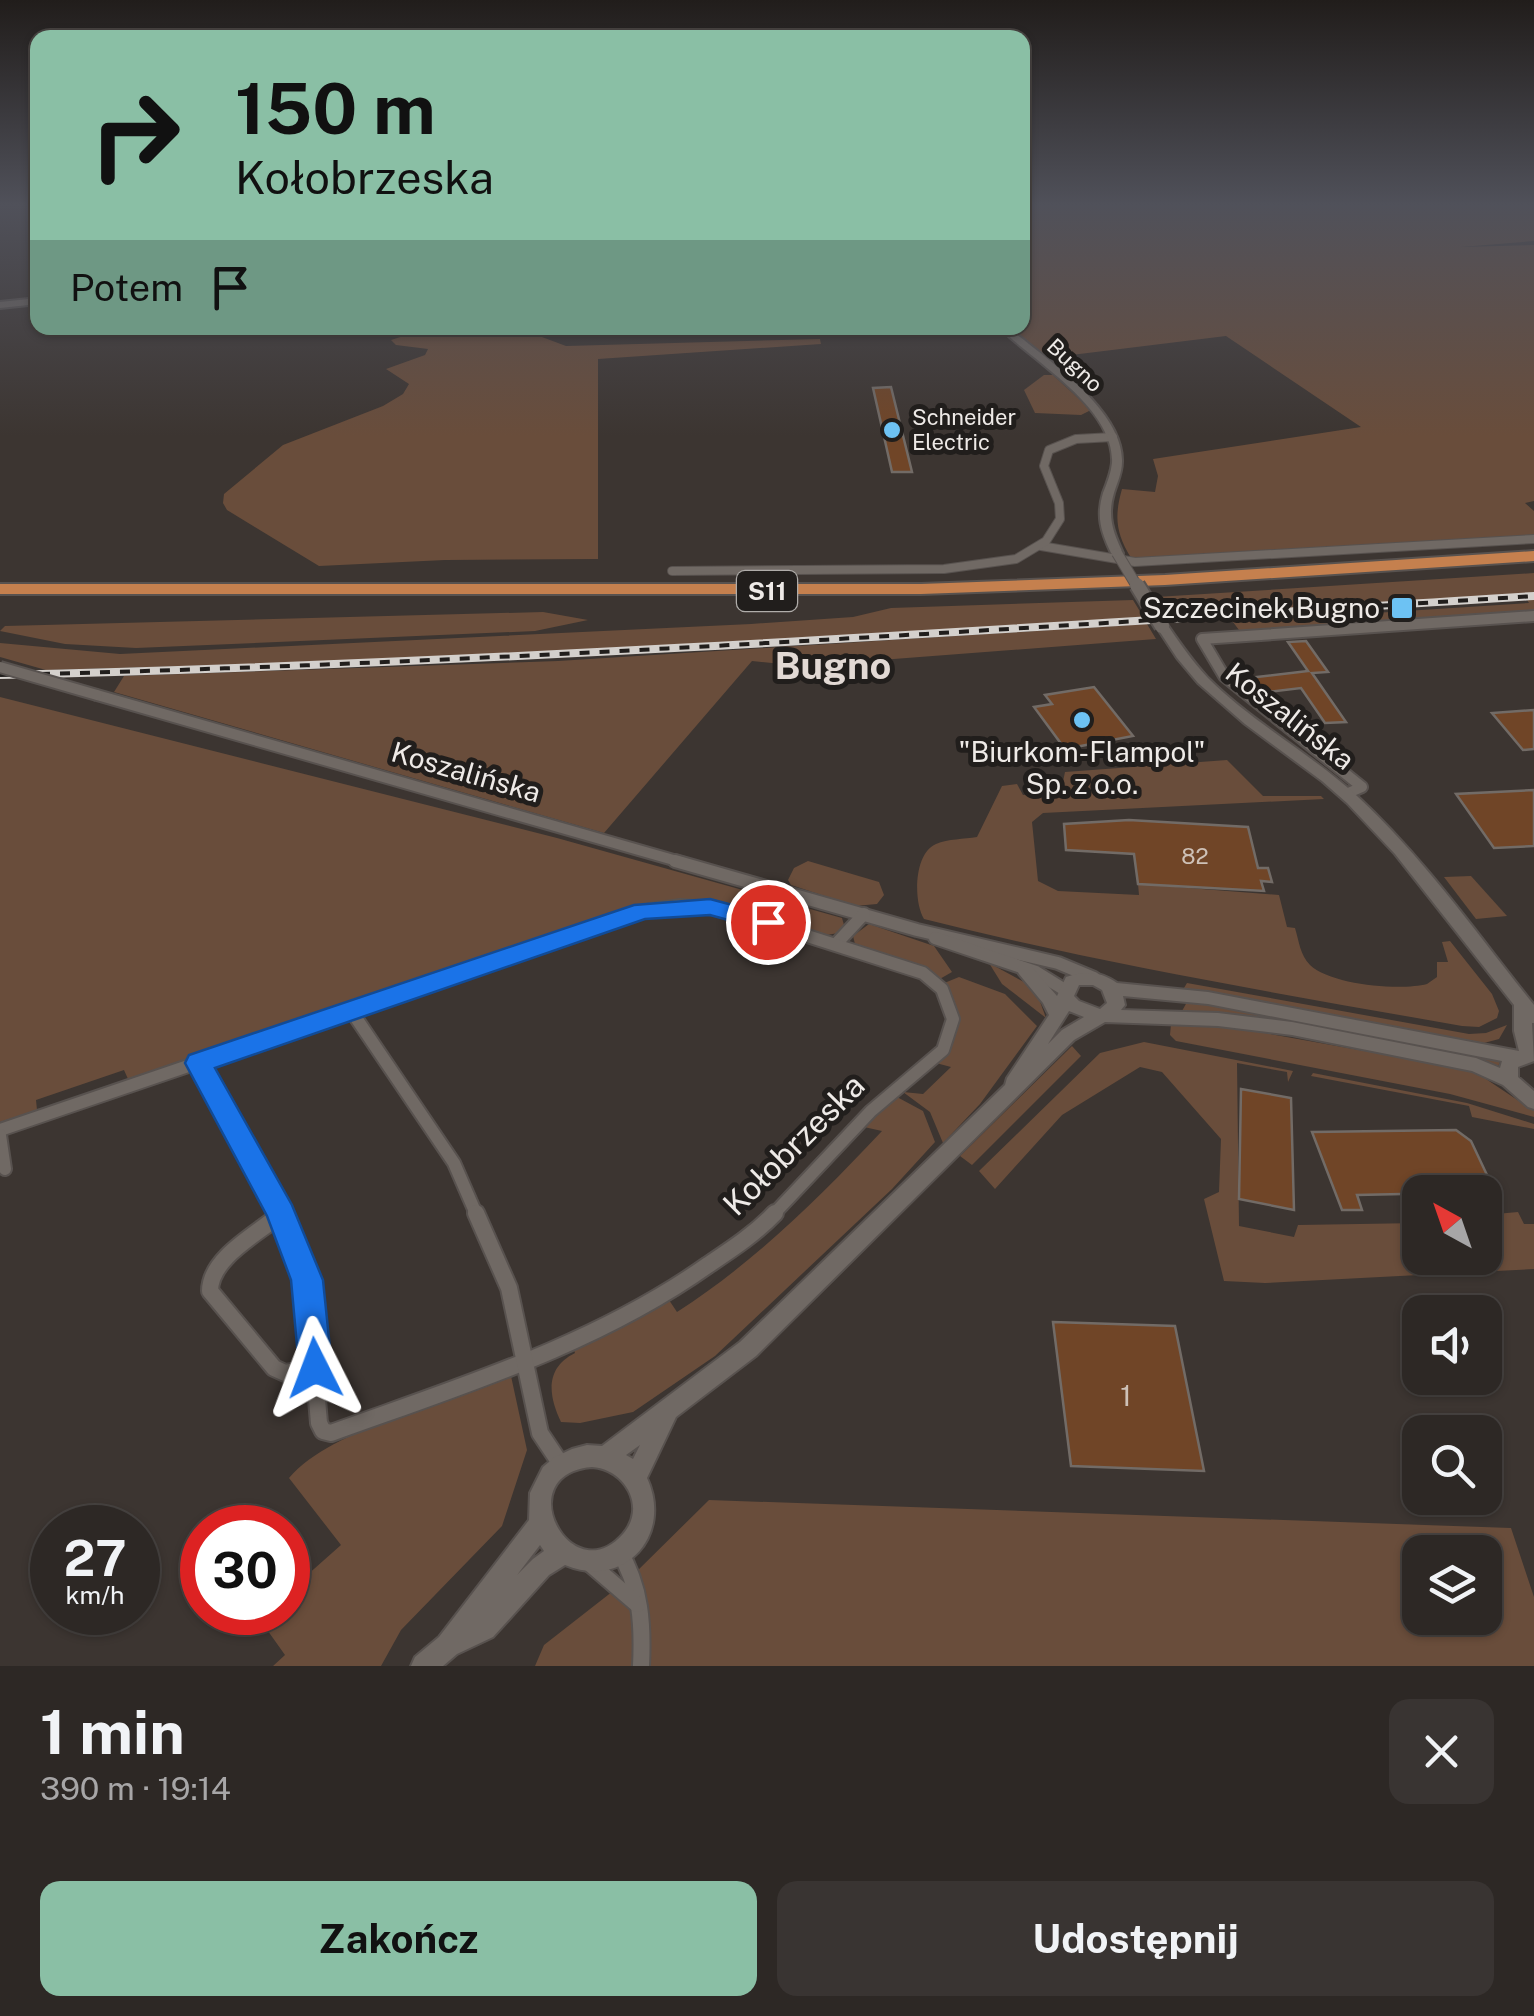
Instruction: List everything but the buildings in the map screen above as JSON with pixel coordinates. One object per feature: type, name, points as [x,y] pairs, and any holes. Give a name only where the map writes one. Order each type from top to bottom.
[{"type":"highway","name":"S11","points":[[0,588],[921,589],[1215,578],[1534,556]]},
{"type":"highway","name":"S11","points":[[0,600],[856,601],[1167,591],[1534,567]]},
{"type":"main road","points":[[0,306],[30,302]]},
{"type":"main road","name":"Bugno","points":[[1012,335],[1094,410],[1113,437]]},
{"type":"main road","name":"Koszalińska","points":[[1113,437],[1116,467],[1102,510],[1108,537],[1183,660],[1214,694],[1346,794],[1432,891],[1527,1017],[1527,1055]]},
{"type":"main road","points":[[1025,970],[1051,1000],[1063,1001],[1078,1011],[1256,1024],[1476,1065],[1510,1080],[1534,1102]]},
{"type":"main road","points":[[1000,1104],[1079,978],[1094,978],[1113,989],[1208,998],[1527,1055]]},
{"type":"main road","points":[[607,1456],[748,1348],[1068,1036],[1116,1005],[1113,989]]},
{"type":"main road","points":[[1484,1050],[1527,1017]]},
{"type":"main road","points":[[1510,1080],[1509,1065],[1527,1055]]},
{"type":"main road","points":[[637,1475],[667,1412]]},
{"type":"main road","points":[[592,1456],[607,1456],[624,1463],[642,1486],[645,1510],[632,1540],[620,1551],[587,1561],[561,1554],[548,1541],[540,1524],[543,1493],[563,1467],[592,1456]]},
{"type":"main road","points":[[424,1666],[448,1646],[540,1524]]},
{"type":"main road","points":[[448,1646],[484,1628],[541,1567],[561,1554]]},
{"type":"street","points":[[672,571],[959,568],[1016,558],[1041,546],[1060,519],[1044,466],[1048,450],[1076,439],[1113,437]]},
{"type":"street","points":[[1041,546],[1136,562],[1534,539]]},
{"type":"street","points":[[1346,794],[1362,787],[1224,676],[1202,642],[1210,638],[1534,616]]},
{"type":"street","name":"Koszalińska","points":[[0,667],[918,930],[1058,963],[1094,978]]},
{"type":"street","name":"Kołobrzeska","points":[[5,1169],[0,1132],[350,1009],[654,909],[723,909],[910,966],[936,984],[953,1014],[952,1032],[943,1050],[871,1112],[761,1228],[740,1244],[639,1311],[526,1363],[331,1433],[323,1431],[319,1424],[310,1290],[281,1214],[198,1063]]},
{"type":"street","points":[[838,944],[864,914]]},
{"type":"street","name":"Koszalińska","points":[[918,930],[971,954],[1025,970]]},
{"type":"street","points":[[350,1009],[449,1153],[508,1288],[540,1433],[563,1467]]},
{"type":"street","points":[[281,1214],[217,1266],[210,1278],[210,1291],[274,1368],[285,1373],[315,1368]]},
{"type":"street","points":[[620,1551],[634,1572],[644,1632],[641,1666]]},
{"type":"street","points":[[587,1561],[637,1604]]},
{"type":"shaded area","points":[[1030,281],[1534,281],[1534,501],[1525,503],[1534,511],[1534,535],[1131,558],[1118,525],[1119,499],[1122,489],[1155,492],[1158,476],[1153,459],[1361,427],[1226,336],[1047,358],[1019,335],[1030,335]]},
{"type":"shaded area","points":[[406,335],[537,335],[566,346],[820,339],[821,344],[598,359],[598,559],[319,566],[227,510],[224,494],[283,445],[383,406],[403,394],[409,384],[386,369],[425,355],[428,349],[396,345],[391,340]]},
{"type":"shaded area","points":[[1044,375],[1053,375],[1091,410],[1081,415],[1035,413],[1024,390]]},
{"type":"shaded area","points":[[1534,573],[1534,594],[1169,617],[1156,597]]},
{"type":"shaded area","points":[[1526,598],[1534,598],[1534,613],[1242,634],[1233,622],[1529,603]]},
{"type":"shaded area","points":[[1133,600],[1144,618],[498,657],[46,670],[0,657],[0,643],[120,654],[751,624],[853,617],[891,608]]},
{"type":"shaded area","points":[[543,612],[588,620],[535,631],[136,648],[65,644],[0,631],[5,626]]},
{"type":"shaded area","points":[[1147,624],[1156,639],[802,666],[752,661],[604,833],[114,692],[124,676],[558,661]]},
{"type":"shaded area","points":[[0,697],[557,838],[842,918],[844,925],[838,933],[827,935],[709,903],[661,901],[636,905],[128,1079],[124,1070],[36,1100],[37,1110],[0,1122]]},
{"type":"shaded area","points":[[1227,760],[1263,796],[1324,799],[1043,813],[1032,822],[1038,881],[1058,891],[1139,895],[1138,884],[1279,895],[1287,927],[1295,928],[1310,965],[1333,977],[1366,985],[1427,984],[1437,977],[1437,962],[1448,962],[1442,942],[1450,941],[1492,994],[1499,1011],[1497,1018],[1479,1027],[1462,1026],[1125,964],[924,919],[917,890],[923,857],[936,844],[977,837],[1002,786],[1017,784],[1023,795],[1061,791],[1065,772]]},
{"type":"shaded area","points":[[808,861],[879,882],[884,895],[877,904],[855,906],[791,885],[788,880],[794,868]]},
{"type":"shaded area","points":[[1471,876],[1507,916],[1476,919],[1444,877]]},
{"type":"shaded area","points":[[869,924],[934,946],[952,972],[938,980],[916,965],[855,944],[853,936]]},
{"type":"shaded area","points":[[989,963],[1035,988],[1046,1018],[1002,984]]},
{"type":"shaded area","points":[[959,977],[1005,994],[1037,1026],[980,1104],[943,1143],[930,1112],[903,1092],[923,1094],[951,1067],[936,1063],[953,1043],[960,1019],[942,984]]},
{"type":"shaded area","points":[[1187,983],[1469,1034],[1507,1025],[1499,1039],[1484,1043],[1184,988]]},
{"type":"shaded area","points":[[1187,1002],[1501,1059],[1498,1067],[1477,1058],[1272,1020],[1182,1011]]},
{"type":"shaded area","points":[[1171,1024],[1237,1028],[1465,1069],[1534,1111],[1534,1117],[1450,1094],[1176,1041],[1170,1035]]},
{"type":"shaded area","points":[[1144,1042],[1293,1071],[1288,1082],[1287,1072],[1237,1063],[1239,1226],[1294,1237],[1298,1225],[1402,1223],[1402,1275],[1419,1275],[1265,1283],[1224,1281],[1204,1199],[1219,1192],[1221,1139],[1162,1072],[1140,1067],[1062,1115],[995,1189],[979,1171],[1100,1053]]},
{"type":"shaded area","points":[[1072,1046],[1081,1056],[972,1165],[960,1156]]},
{"type":"shaded area","points":[[1313,1073],[1467,1103],[1534,1124],[1534,1129],[1472,1117],[1469,1106],[1311,1076]]},
{"type":"shaded area","points":[[897,1097],[923,1111],[935,1142],[892,1189],[715,1356],[633,1412],[580,1423],[561,1422],[553,1402],[552,1383],[558,1366],[575,1353],[573,1347],[669,1300],[677,1312],[733,1272],[810,1205],[882,1131],[864,1127]]},
{"type":"shaded area","points":[[1518,1212],[1524,1224],[1534,1224],[1534,1269],[1502,1271],[1502,1213]]},
{"type":"shaded area","points":[[511,1376],[527,1450],[502,1526],[401,1630],[381,1666],[273,1666],[285,1655],[271,1635],[310,1635],[310,1572],[341,1545],[289,1478],[334,1444]]},
{"type":"shaded area","points":[[709,1500],[1511,1528],[1534,1597],[1534,1666],[535,1666],[544,1645],[631,1577]]},
{"type":"railway","points":[[0,675],[576,653],[1534,596]]},
{"type":"place","name":"Schneider Electric","points":[[892,430]]},
{"type":"place","name":"Szczecinek Bugno","points":[[1402,608]]},
{"type":"place","name":"\"Biurkom-Flampol\" Sp. z o.o.","points":[[1082,720]]},
{"type":"district","name":"Bugno","points":[[833,666]]},
{"type":"route","points":[[315,1368],[312,1301],[307,1280],[281,1214],[198,1063],[643,911],[710,907],[768,922]]}]
